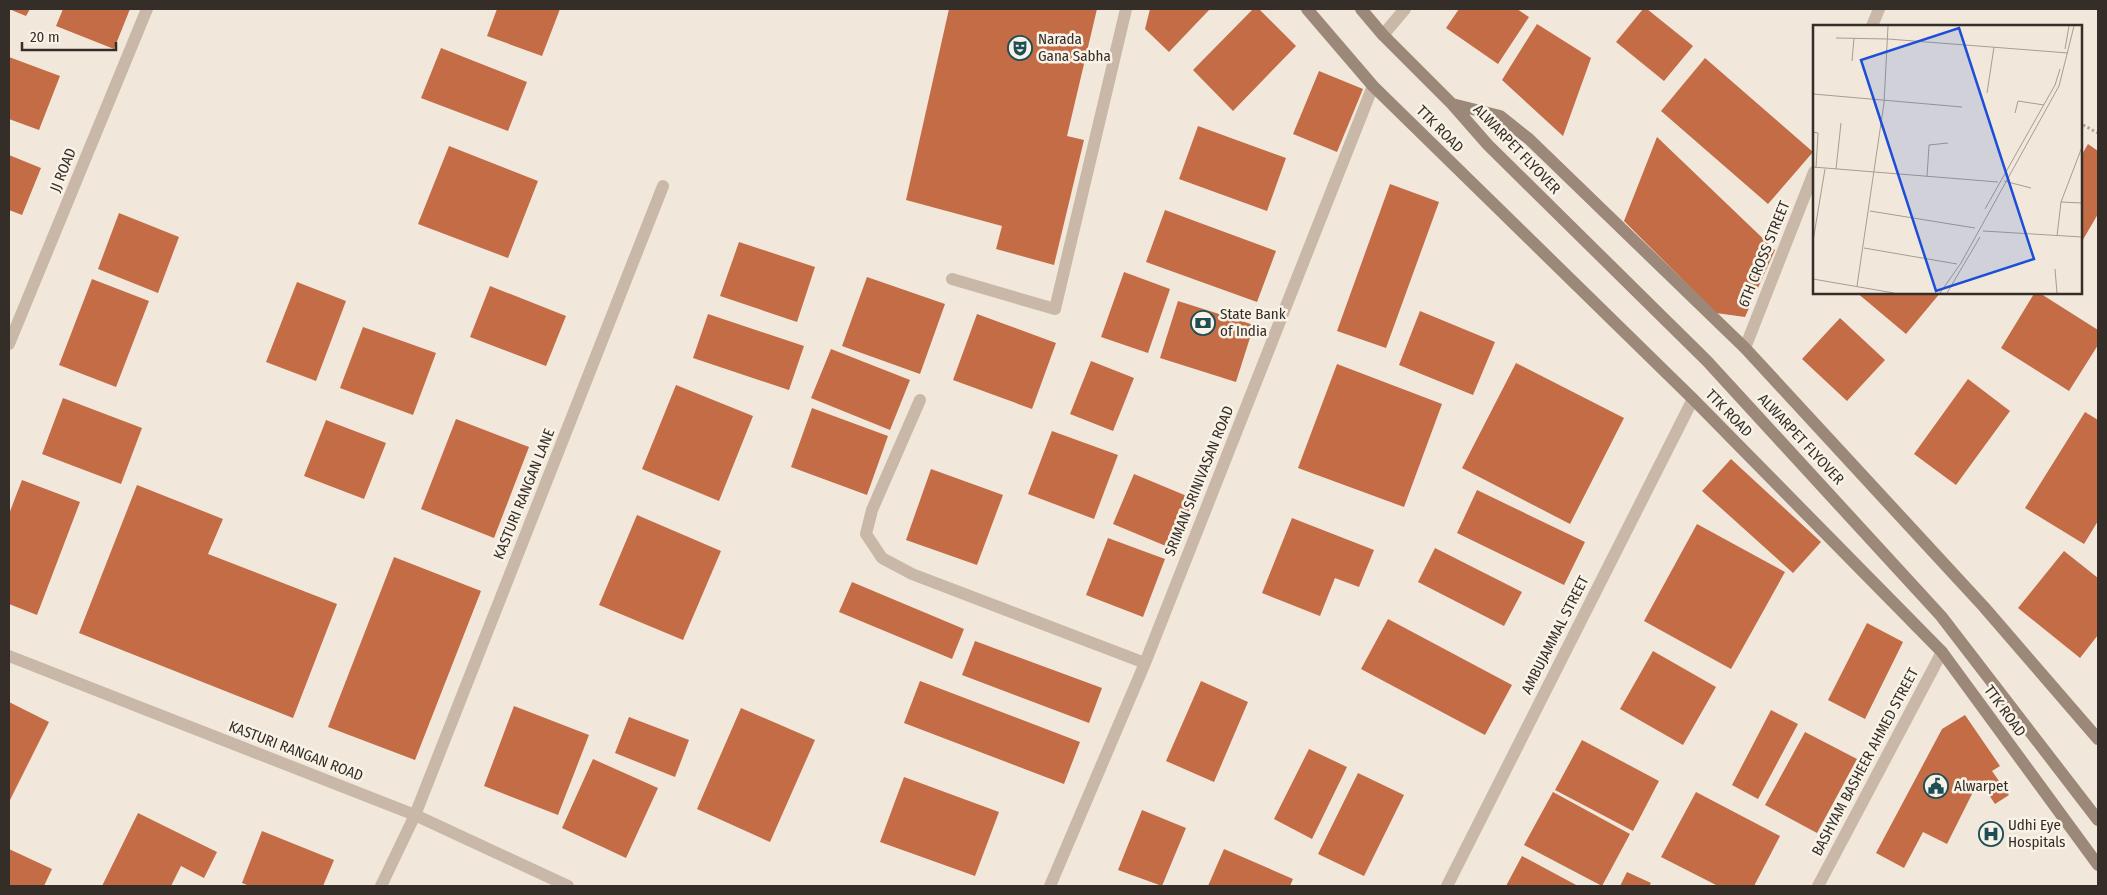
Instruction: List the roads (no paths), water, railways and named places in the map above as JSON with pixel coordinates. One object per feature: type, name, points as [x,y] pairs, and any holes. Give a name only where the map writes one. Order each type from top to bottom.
[{"type":"main road","name":"TTK ROAD","points":[[1307,9],[1373,86],[1693,399],[1942,652],[2098,865]]},
{"type":"main road","name":"TTK ROAD","points":[[1361,9],[1383,35],[1452,104]]},
{"type":"main road","name":"ALWARPET FLYOVER","points":[[1452,104],[1488,145],[1707,361],[1941,616],[2098,820]]},
{"type":"main road","points":[[1452,104],[1500,116],[1529,139],[1745,348],[1977,600],[2098,740]]},
{"type":"street","name":"JJ ROAD","points":[[9,344],[148,9]]},
{"type":"street","points":[[952,279],[1055,309],[1126,9]]},
{"type":"street","points":[[1383,35],[1405,9]]},
{"type":"street","points":[[1872,25],[1879,9]]},
{"type":"street","name":"SRIMAN SRINIVASAN ROAD","points":[[1050,886],[1144,663],[1373,86]]},
{"type":"street","name":"6TH CROSS STREET","points":[[1745,348],[1813,175]]},
{"type":"street","name":"KASTURI RANGAN LANE","points":[[382,886],[415,815],[663,186]]},
{"type":"street","name":"AMBUJAMMAL STREET","points":[[1447,886],[1693,399]]},
{"type":"street","points":[[920,400],[872,510],[866,534],[882,558],[912,574],[1144,663]]},
{"type":"street","name":"BASHYAM BASHEER AHMED STREET","points":[[1818,886],[1942,652]]},
{"type":"street","name":"KASTURI RANGAN ROAD","points":[[9,656],[415,815],[568,886]]},
{"type":"place","name":"Narada Gana Sabha","points":[[1020,48]]},
{"type":"place","name":"State Bank of India","points":[[1203,323]]},
{"type":"place","name":"Alwarpet","points":[[1936,786]]},
{"type":"place","name":"Udhi Eye Hospitals","points":[[1991,834]]}]
